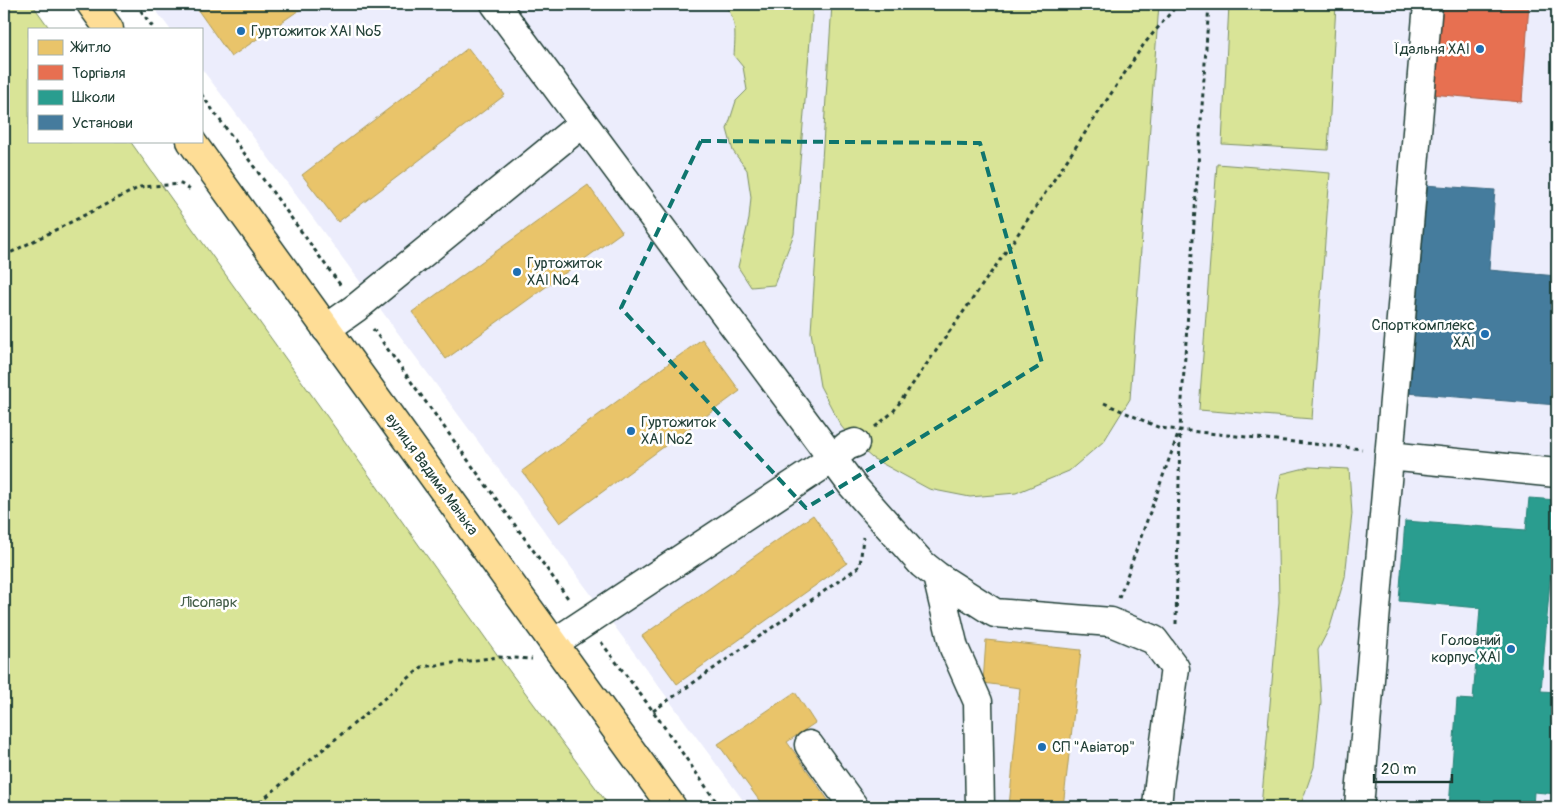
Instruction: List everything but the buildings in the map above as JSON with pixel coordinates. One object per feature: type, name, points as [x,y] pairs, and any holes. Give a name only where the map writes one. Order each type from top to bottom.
[{"type":"main road","points":[[91,4],[109,28]]},
{"type":"main road","name":"вулиця Вадима Манька","points":[[192,142],[672,807]]},
{"type":"lane","points":[[495,4],[832,459],[866,502],[922,564],[936,576],[995,613],[1111,622],[1154,640],[1175,668],[1158,785],[1157,807]]},
{"type":"lane","points":[[1359,807],[1428,4]]},
{"type":"lane","points":[[326,329],[357,307],[583,123]]},
{"type":"lane","points":[[554,643],[832,459],[847,446],[855,443]]},
{"type":"lane","points":[[1389,456],[1557,473]]},
{"type":"lane","points":[[936,576],[954,648],[978,702],[980,807]]},
{"type":"lane","points":[[809,745],[854,807]]},
{"type":"path","points":[[136,4],[153,28]]},
{"type":"path","points":[[855,443],[893,412],[1016,237],[1144,44],[1178,4]]},
{"type":"path","points":[[1176,628],[1180,429],[1209,4]]},
{"type":"path","points":[[202,95],[585,621],[653,711],[720,807]]},
{"type":"path","points":[[4,256],[140,187],[181,184],[196,193]]},
{"type":"path","points":[[1104,403],[1160,428],[1362,449]]},
{"type":"path","points":[[1111,622],[1180,429]]},
{"type":"path","points":[[653,711],[860,566],[866,502]]},
{"type":"path","points":[[254,807],[422,666],[499,657],[532,659],[554,643]]},
{"type":"path","points":[[527,651],[532,659]]},
{"type":"highlighted area","points":[[701,141],[980,143],[1042,363],[806,508],[621,308]]},
{"type":"shaded area","points":[[151,4],[1557,4],[1557,807],[748,807],[202,69],[202,28],[169,28]]},
{"type":"green space","name":"Лісопарк","points":[[4,4],[32,4],[49,28],[28,28],[28,142],[131,142],[499,657],[610,807],[4,807]]},
{"type":"green space","points":[[723,4],[813,4],[794,234],[774,285],[751,287],[738,267],[749,219],[751,197],[747,170],[733,151],[727,129],[736,101],[747,90],[743,67],[734,56],[735,35],[733,22],[728,9]]},
{"type":"green space","points":[[832,4],[1159,4],[1130,399],[1104,441],[1069,471],[1016,493],[970,497],[929,489],[872,458],[855,443],[841,426],[820,386],[811,332]]},
{"type":"green space","points":[[1229,4],[1336,4],[1328,150],[1222,144]]},
{"type":"green space","points":[[1217,164],[1330,173],[1312,419],[1199,410]]},
{"type":"green space","points":[[1309,467],[1349,469],[1352,514],[1345,577],[1330,627],[1318,650],[1321,702],[1314,767],[1300,807],[1261,807],[1279,602],[1277,500],[1281,474]]},
{"type":"place","name":"Гуртожиток ХАІ №5","points":[[241,31]]},
{"type":"place","name":"Їдальня ХАІ","points":[[1480,49]]},
{"type":"place","name":"Гуртожиток ХАІ №4","points":[[517,272]]},
{"type":"place","name":"Спорткомплекс ХАІ","points":[[1485,334]]},
{"type":"place","name":"Гуртожиток ХАІ №2","points":[[631,431]]},
{"type":"place","name":"Головний корпус ХАІ","points":[[1511,649]]},
{"type":"place","name":"СП \"Авіатор\"","points":[[1042,747]]}]
